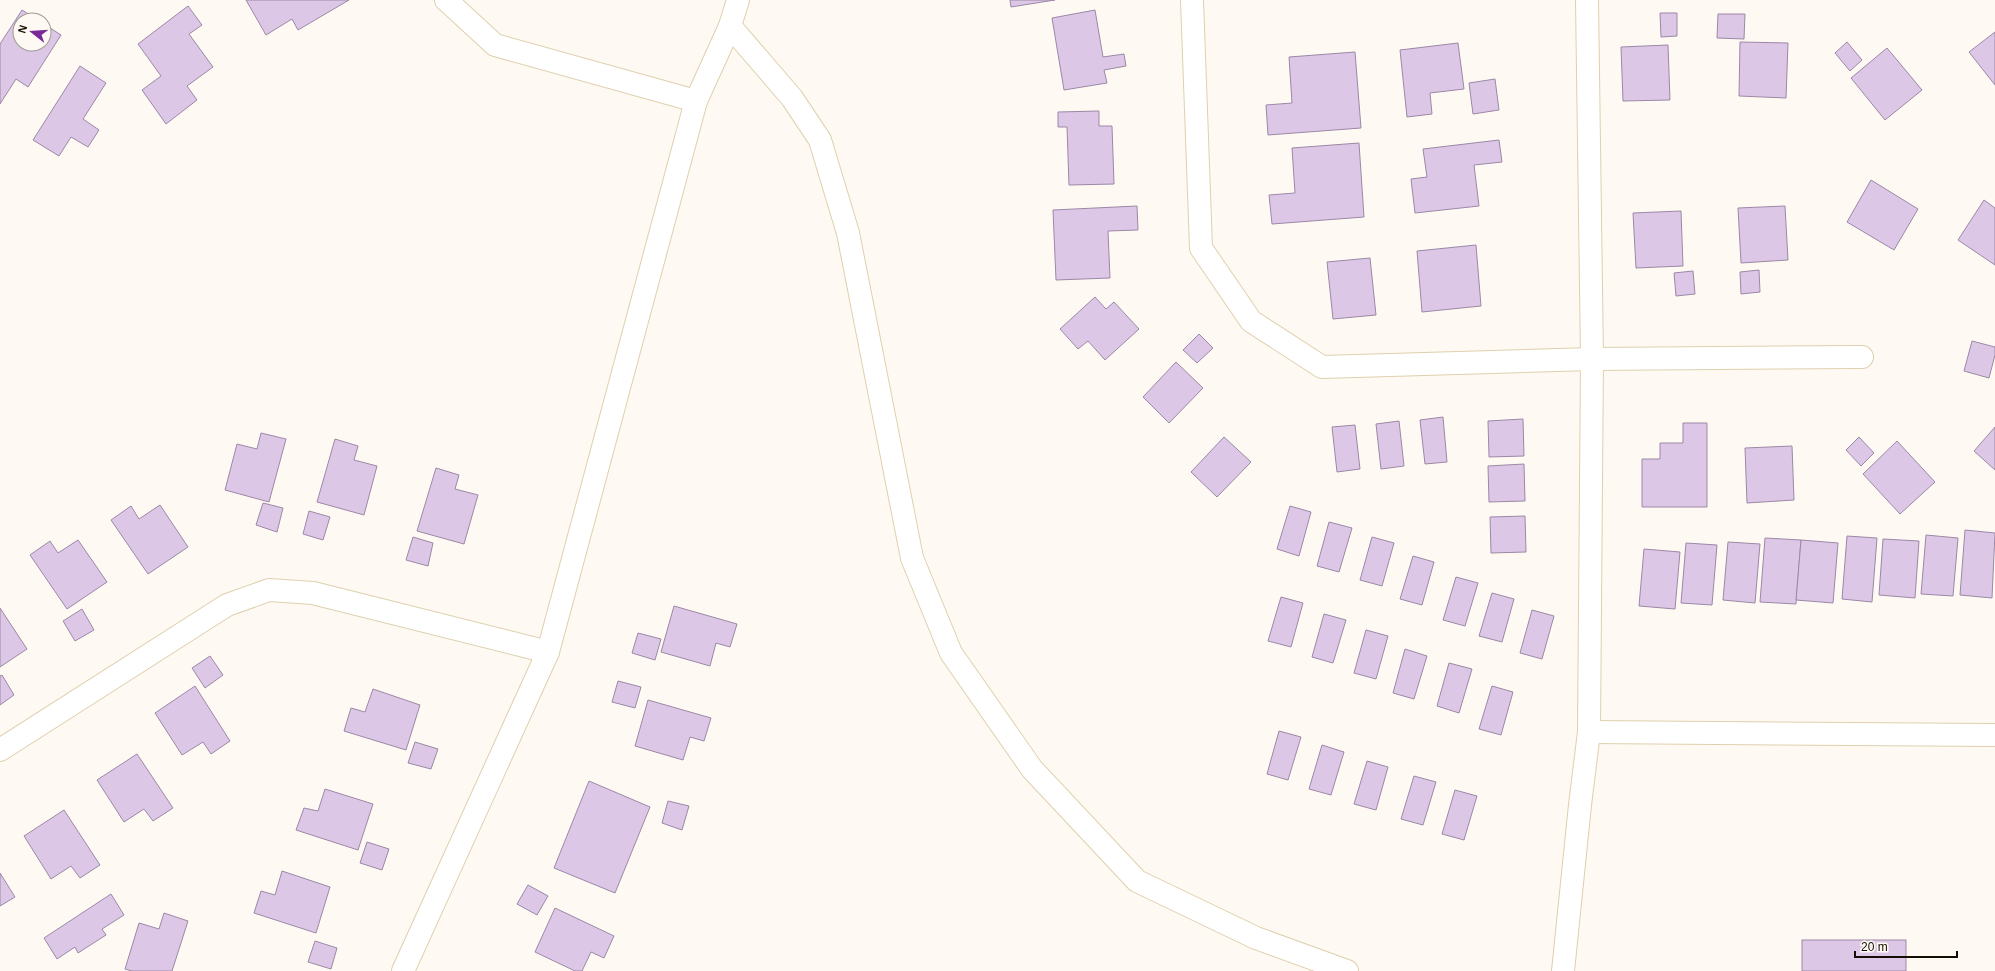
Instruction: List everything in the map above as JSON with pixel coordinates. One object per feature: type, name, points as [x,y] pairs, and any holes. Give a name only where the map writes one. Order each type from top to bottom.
[{"type":"street","points":[[446,0],[496,45],[696,100]]},
{"type":"street","points":[[403,971],[548,652],[696,100],[730,26],[738,0]]},
{"type":"street","points":[[1192,0],[1201,248],[1251,321],[1322,367],[1592,359],[1862,357]]},
{"type":"street","points":[[1563,971],[1579,812],[1589,732],[1592,359],[1587,0]]},
{"type":"street","points":[[730,26],[792,98],[820,140],[848,233],[912,558],[951,653],[1032,769],[1137,881],[1256,938],[1347,971]]},
{"type":"street","points":[[0,750],[227,605],[269,590],[313,593],[548,652]]},
{"type":"street","points":[[1589,732],[1995,735]]},
{"type":"building","points":[[246,0],[349,0],[298,30],[292,19],[266,35]]},
{"type":"building","points":[[1010,0],[1055,0],[1011,7]]},
{"type":"building","points":[[188,6],[202,25],[189,34],[213,67],[187,86],[197,100],[166,124],[142,90],[161,76],[138,44]]},
{"type":"building","points":[[1095,10],[1103,57],[1124,54],[1126,66],[1104,70],[1107,83],[1064,90],[1052,18]]},
{"type":"building","points":[[1660,13],[1677,13],[1677,36],[1661,37]]},
{"type":"building","points":[[1718,14],[1745,14],[1744,39],[1717,38]]},
{"type":"building","points":[[12,25],[12,52],[50,52],[28,87],[16,79],[0,104],[0,44]]},
{"type":"building","points":[[52,29],[61,35],[52,49]]},
{"type":"building","points":[[1995,32],[1995,85],[1969,52]]},
{"type":"building","points":[[1740,42],[1788,43],[1786,98],[1739,96]]},
{"type":"building","points":[[1847,42],[1862,60],[1850,71],[1835,53]]},
{"type":"building","points":[[1458,43],[1464,89],[1430,93],[1432,114],[1407,117],[1400,50]]},
{"type":"building","points":[[1668,45],[1670,100],[1623,101],[1621,47]]},
{"type":"building","points":[[1887,48],[1922,90],[1885,120],[1851,78]]},
{"type":"building","points":[[1355,52],[1361,128],[1268,135],[1266,105],[1292,103],[1289,57]]},
{"type":"building","points":[[80,66],[106,83],[83,119],[99,130],[88,147],[71,137],[59,156],[33,140]]},
{"type":"building","points":[[1495,79],[1499,110],[1473,114],[1469,83]]},
{"type":"building","points":[[1099,111],[1099,126],[1112,126],[1114,184],[1069,185],[1067,127],[1058,127],[1058,112]]},
{"type":"building","points":[[1499,140],[1502,162],[1474,165],[1479,206],[1415,213],[1411,179],[1427,177],[1423,149]]},
{"type":"building","points":[[1359,143],[1364,217],[1272,224],[1269,195],[1295,193],[1292,148]]},
{"type":"building","points":[[1871,180],[1918,209],[1894,250],[1847,222]]},
{"type":"building","points":[[1984,200],[1995,208],[1995,265],[1958,240]]},
{"type":"building","points":[[1137,206],[1138,230],[1108,231],[1110,278],[1056,280],[1053,210]]},
{"type":"building","points":[[1785,206],[1788,260],[1741,263],[1738,208]]},
{"type":"building","points":[[1681,211],[1683,266],[1636,268],[1633,213]]},
{"type":"building","points":[[1476,245],[1481,306],[1422,312],[1417,251]]},
{"type":"building","points":[[1370,258],[1376,315],[1333,319],[1327,262]]},
{"type":"building","points":[[1759,270],[1760,292],[1741,294],[1740,272]]},
{"type":"building","points":[[1693,271],[1695,294],[1676,296],[1674,273]]},
{"type":"building","points":[[1095,297],[1106,309],[1114,302],[1139,329],[1105,360],[1088,341],[1078,349],[1060,329]]},
{"type":"building","points":[[1199,334],[1213,348],[1197,363],[1183,350]]},
{"type":"building","points":[[1972,341],[1995,347],[1995,355],[1989,378],[1964,371]]},
{"type":"building","points":[[1176,362],[1203,388],[1169,423],[1143,397]]},
{"type":"building","points":[[1443,417],[1447,462],[1425,464],[1420,420]]},
{"type":"building","points":[[1523,419],[1524,456],[1489,457],[1488,421]]},
{"type":"building","points":[[1399,421],[1404,466],[1381,469],[1376,424]]},
{"type":"building","points":[[1683,423],[1707,423],[1707,507],[1642,507],[1642,459],[1660,459],[1660,443],[1683,443]]},
{"type":"building","points":[[1355,425],[1360,469],[1337,472],[1332,427]]},
{"type":"building","points":[[1995,427],[1995,470],[1974,451]]},
{"type":"building","points":[[261,433],[286,439],[269,502],[225,490],[237,444],[257,449]]},
{"type":"building","points":[[1224,437],[1251,462],[1217,497],[1191,472]]},
{"type":"building","points":[[1859,437],[1874,453],[1861,466],[1846,450]]},
{"type":"building","points":[[335,439],[358,446],[354,460],[377,466],[364,515],[317,502]]},
{"type":"building","points":[[1897,441],[1935,482],[1900,514],[1863,474]]},
{"type":"building","points":[[1792,446],[1794,500],[1747,503],[1745,448]]},
{"type":"building","points":[[1524,464],[1525,501],[1489,502],[1488,466]]},
{"type":"building","points":[[436,468],[459,475],[455,489],[478,495],[464,544],[417,531]]},
{"type":"building","points":[[263,503],[283,508],[277,532],[256,525]]},
{"type":"building","points":[[160,505],[188,547],[148,574],[111,520],[131,506],[139,519]]},
{"type":"building","points":[[1290,506],[1311,512],[1299,556],[1277,549]]},
{"type":"building","points":[[309,511],[330,517],[323,540],[303,534]]},
{"type":"building","points":[[1525,516],[1526,552],[1491,553],[1490,517]]},
{"type":"building","points":[[1329,522],[1352,528],[1339,572],[1317,566]]},
{"type":"building","points":[[1965,530],[1995,533],[1992,598],[1960,595]]},
{"type":"building","points":[[1926,535],[1958,538],[1953,596],[1921,594]]},
{"type":"building","points":[[1847,536],[1877,538],[1872,602],[1842,599]]},
{"type":"building","points":[[413,537],[433,543],[428,566],[406,560]]},
{"type":"building","points":[[1372,537],[1394,543],[1382,586],[1360,580]]},
{"type":"building","points":[[1765,538],[1801,540],[1796,604],[1760,602]]},
{"type":"building","points":[[1883,539],[1919,541],[1915,598],[1879,595]]},
{"type":"building","points":[[78,540],[107,582],[67,609],[30,555],[50,541],[58,553]]},
{"type":"building","points":[[1801,540],[1838,543],[1833,603],[1796,600]]},
{"type":"building","points":[[1728,542],[1760,544],[1755,603],[1723,600]]},
{"type":"building","points":[[1686,543],[1717,545],[1712,605],[1681,603]]},
{"type":"building","points":[[1644,549],[1680,552],[1675,609],[1639,606]]},
{"type":"building","points":[[1413,556],[1434,562],[1422,605],[1400,599]]},
{"type":"building","points":[[1456,577],[1478,583],[1465,626],[1443,620]]},
{"type":"building","points":[[1492,593],[1514,599],[1502,642],[1479,636]]},
{"type":"building","points":[[1281,597],[1303,603],[1291,647],[1268,641]]},
{"type":"building","points":[[674,606],[737,624],[730,647],[716,643],[710,666],[661,652]]},
{"type":"building","points":[[0,608],[27,649],[0,667]]},
{"type":"building","points":[[82,609],[94,630],[75,641],[63,621]]},
{"type":"building","points":[[1532,610],[1554,616],[1542,659],[1520,653]]},
{"type":"building","points":[[1324,614],[1346,620],[1333,663],[1312,657]]},
{"type":"building","points":[[1366,630],[1388,636],[1376,679],[1354,673]]},
{"type":"building","points":[[638,633],[661,639],[655,660],[632,653]]},
{"type":"building","points":[[1405,649],[1427,656],[1414,699],[1393,693]]},
{"type":"building","points":[[210,656],[223,675],[205,688],[192,668]]},
{"type":"building","points":[[1449,663],[1472,669],[1459,713],[1437,706]]},
{"type":"building","points":[[2,675],[14,695],[0,705],[0,676]]},
{"type":"building","points":[[618,681],[641,687],[635,708],[612,702]]},
{"type":"building","points":[[195,686],[230,741],[211,754],[203,742],[182,755],[155,713]]},
{"type":"building","points":[[1492,686],[1513,692],[1501,735],[1479,729]]},
{"type":"building","points":[[373,689],[420,705],[406,750],[344,731],[351,708],[365,712]]},
{"type":"building","points":[[648,700],[711,718],[704,741],[690,737],[683,760],[635,746]]},
{"type":"building","points":[[1279,731],[1301,737],[1288,780],[1267,774]]},
{"type":"building","points":[[415,742],[438,749],[431,769],[408,763]]},
{"type":"building","points":[[1322,745],[1344,752],[1331,795],[1309,789]]},
{"type":"building","points":[[137,754],[173,808],[153,821],[144,809],[124,822],[97,780]]},
{"type":"building","points":[[1367,761],[1388,767],[1376,810],[1354,804]]},
{"type":"building","points":[[1414,776],[1436,782],[1423,825],[1401,819]]},
{"type":"building","points":[[589,781],[650,807],[615,893],[554,868]]},
{"type":"building","points":[[325,789],[373,804],[358,850],[296,830],[304,808],[318,811]]},
{"type":"building","points":[[1455,790],[1477,796],[1464,840],[1442,834]]},
{"type":"building","points":[[668,801],[689,806],[682,830],[662,823]]},
{"type":"building","points":[[64,810],[100,865],[80,878],[71,866],[51,879],[24,836]]},
{"type":"building","points":[[367,842],[389,849],[382,870],[360,863]]},
{"type":"building","points":[[282,871],[330,887],[316,933],[254,913],[261,891],[275,895]]},
{"type":"building","points":[[0,873],[15,897],[0,906]]},
{"type":"building","points":[[528,885],[548,896],[537,915],[517,904]]},
{"type":"building","points":[[111,894],[124,915],[102,929],[106,935],[78,953],[75,947],[57,959],[44,938]]},
{"type":"building","points":[[555,908],[614,936],[604,958],[591,952],[582,971],[575,971],[535,952]]},
{"type":"building","points":[[164,913],[188,921],[172,971],[132,971],[125,969],[139,923],[159,929]]},
{"type":"building","points":[[1802,940],[1906,940],[1906,971],[1802,971]]},
{"type":"building","points":[[315,941],[337,948],[331,969],[308,962]]}]
